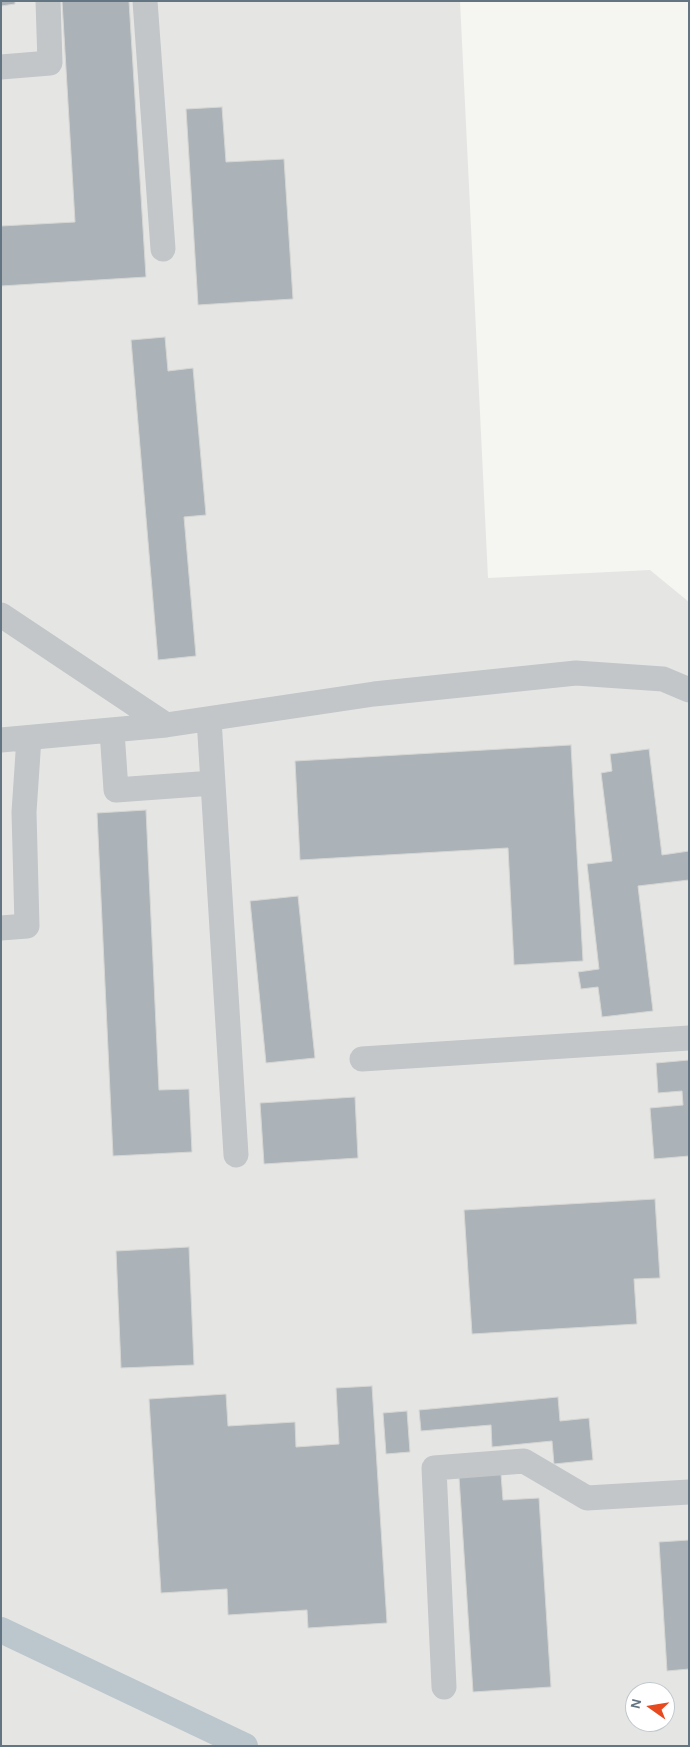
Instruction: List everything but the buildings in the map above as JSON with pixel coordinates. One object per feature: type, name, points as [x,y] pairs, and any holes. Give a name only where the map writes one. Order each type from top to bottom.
[{"type":"lane","points":[[1,67],[50,63],[48,1]]},
{"type":"lane","points":[[145,1],[163,249]]},
{"type":"lane","points":[[1,615],[166,725]]},
{"type":"lane","points":[[1,740],[166,725],[374,694],[576,673],[663,679],[689,690]]},
{"type":"lane","points":[[209,719],[236,1156]]},
{"type":"lane","points":[[112,730],[116,790],[213,783]]},
{"type":"lane","points":[[1,928],[27,926],[24,812],[30,738]]},
{"type":"lane","points":[[362,1059],[689,1038]]},
{"type":"lane","points":[[444,1687],[434,1468],[524,1461],[587,1498],[689,1492]]},
{"type":"shaded area","points":[[1,1],[460,1],[488,578],[650,570],[689,602],[689,1746],[1,1746]]},
{"type":"waterway","points":[[1,1630],[245,1746]]}]
